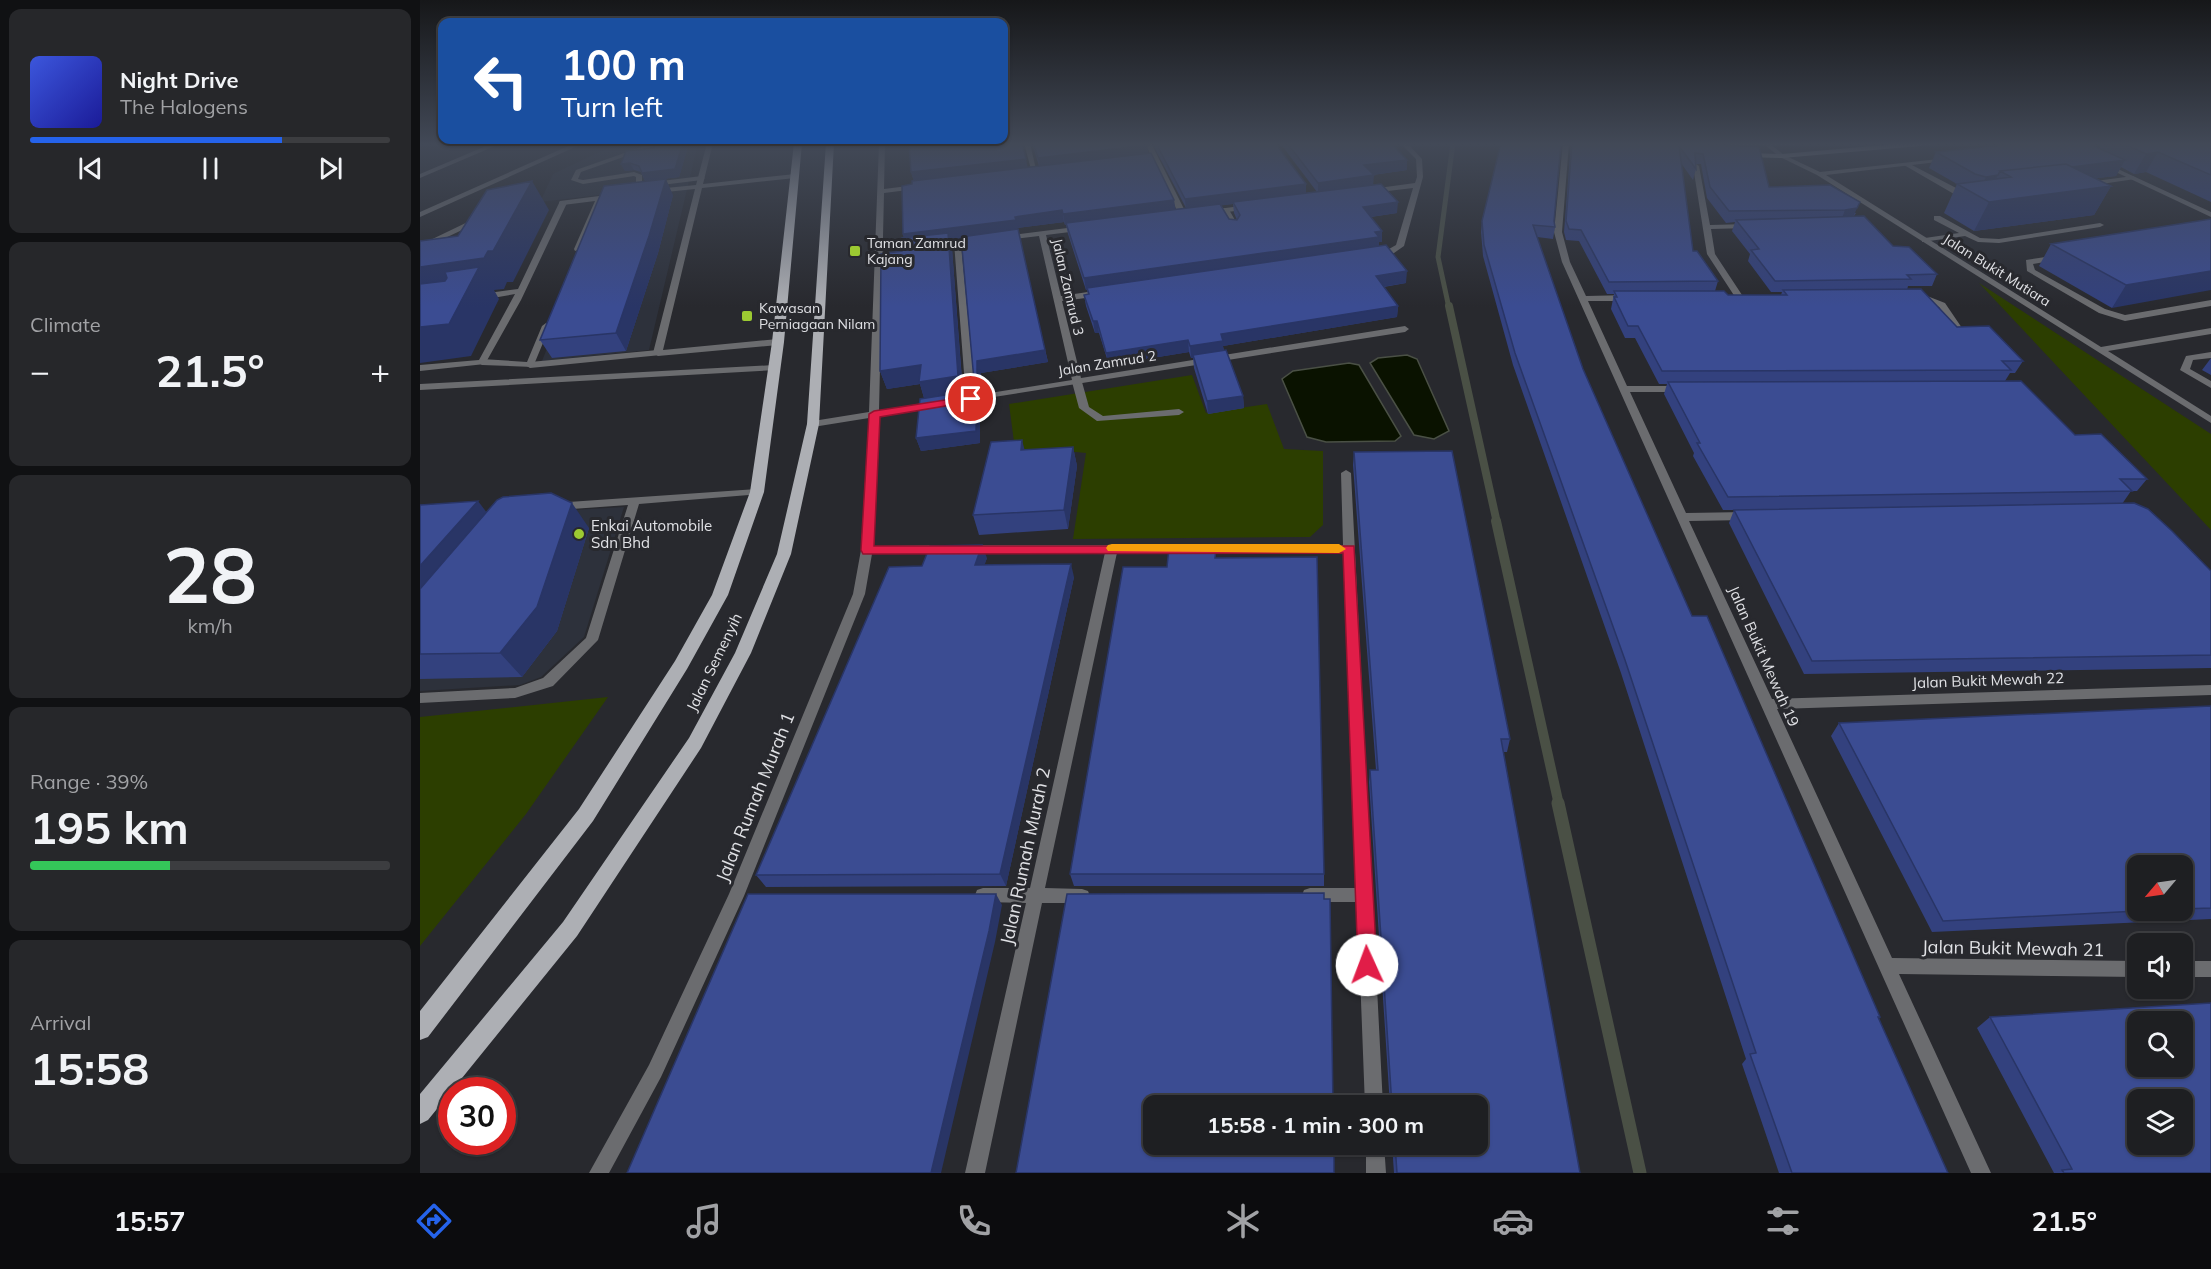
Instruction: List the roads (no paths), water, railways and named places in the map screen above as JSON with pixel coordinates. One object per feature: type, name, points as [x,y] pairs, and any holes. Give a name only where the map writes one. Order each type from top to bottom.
[{"type":"main road","name":"Jalan Semenyih","points":[[420,1029],[586,815],[675,675],[720,596],[758,492],[778,342],[793,198]]},
{"type":"main road","name":"Jalan Semenyih","points":[[420,1112],[570,929],[695,742],[743,653],[784,554],[813,424],[827,198]]},
{"type":"street","points":[[420,215],[459,198]]},
{"type":"street","points":[[552,205],[595,198]]},
{"type":"street","points":[[574,260],[600,198]]},
{"type":"street","points":[[658,353],[696,198]]},
{"type":"street","name":"Jalan Rumah Murah 1","points":[[599,1173],[655,1071],[736,896],[859,594],[867,550],[881,198]]},
{"type":"street","points":[[1175,198],[1183,215]]},
{"type":"street","points":[[1362,256],[1391,251],[1400,246],[1413,198]]},
{"type":"street","name":"Jalan Bukit Mewah 19","points":[[1561,198],[1558,232],[1566,262],[1982,1173]]},
{"type":"street","points":[[1701,198],[1711,254],[1740,298]]},
{"type":"street","name":"Jalan Bukit Mutiara","points":[[1856,198],[2211,420]]},
{"type":"street","points":[[2175,198],[2211,215]]},
{"type":"street","points":[[482,362],[519,296],[563,203]]},
{"type":"street","points":[[1204,213],[1259,206]]},
{"type":"street","points":[[1225,210],[1235,228]]},
{"type":"street","points":[[1171,217],[1193,214]]},
{"type":"street","points":[[420,248],[478,220],[488,218]]},
{"type":"street","points":[[1937,218],[1978,240],[1999,241],[2100,225]]},
{"type":"street","points":[[1880,220],[1890,219]]},
{"type":"street","points":[[1706,227],[1762,226]]},
{"type":"street","points":[[1000,239],[1089,228]]},
{"type":"street","name":"Jalan Zamrud 3","points":[[1042,234],[1084,408],[1101,419],[1179,412]]},
{"type":"street","points":[[1924,240],[1965,234]]},
{"type":"street","points":[[924,249],[989,240]]},
{"type":"street","points":[[957,244],[971,399]]},
{"type":"street","points":[[879,254],[890,253]]},
{"type":"street","points":[[2063,256],[2029,262],[2031,271],[2109,314],[2125,318],[2211,303]]},
{"type":"street","points":[[1058,299],[1105,292]]},
{"type":"street","points":[[466,299],[519,296]]},
{"type":"street","points":[[472,306],[519,296]]},
{"type":"street","points":[[1909,296],[1920,296],[1942,305],[1958,328]]},
{"type":"street","points":[[1583,299],[1639,298]]},
{"type":"street","points":[[1729,298],[1752,298]]},
{"type":"street","points":[[530,365],[552,312]]},
{"type":"street","name":"Jalan Zamrud 2","points":[[950,402],[1405,329]]},
{"type":"street","points":[[2101,350],[2211,331]]},
{"type":"street","points":[[420,368],[482,362],[530,365],[778,342]]},
{"type":"street","points":[[2211,355],[2189,358],[2185,370],[2211,385]]},
{"type":"street","points":[[420,397],[424,387],[774,368]]},
{"type":"street","points":[[1624,389],[1696,389]]},
{"type":"street","points":[[813,424],[939,404]]},
{"type":"street","points":[[1346,473],[1373,1095]]},
{"type":"street","points":[[544,507],[758,492]]},
{"type":"street","points":[[420,698],[515,693],[548,682],[592,640],[634,502]]},
{"type":"street","points":[[1683,517],[1755,516]]},
{"type":"street","name":"Jalan Rumah Murah 2","points":[[975,1173],[1112,548]]},
{"type":"street","points":[[867,550],[1349,549]]},
{"type":"street","name":"Jalan Bukit Mewah 22","points":[[1767,704],[2211,690]]},
{"type":"street","points":[[736,896],[759,895]]},
{"type":"street","points":[[969,895],[1095,896]]},
{"type":"street","points":[[1294,895],[1364,895]]},
{"type":"street","name":"Jalan Bukit Mewah 21","points":[[1888,966],[2127,969]]},
{"type":"street","points":[[2193,969],[2211,969]]},
{"type":"street","points":[[1376,1155],[1377,1173]]},
{"type":"waterway","points":[[1446,198],[1438,257],[1449,308]]},
{"type":"waterway","points":[[1449,306],[1497,523]]},
{"type":"waterway","points":[[1496,521],[1559,805]]},
{"type":"waterway","points":[[1558,803],[1640,1173]]},
{"type":"place","name":"Taman Zamrud Kajang","points":[[855,251]]},
{"type":"place","name":"Kawasan Perniagaan Nilam","points":[[747,316]]},
{"type":"place","name":"Enkai Automobile Sdn Bhd","points":[[579,534]]}]
